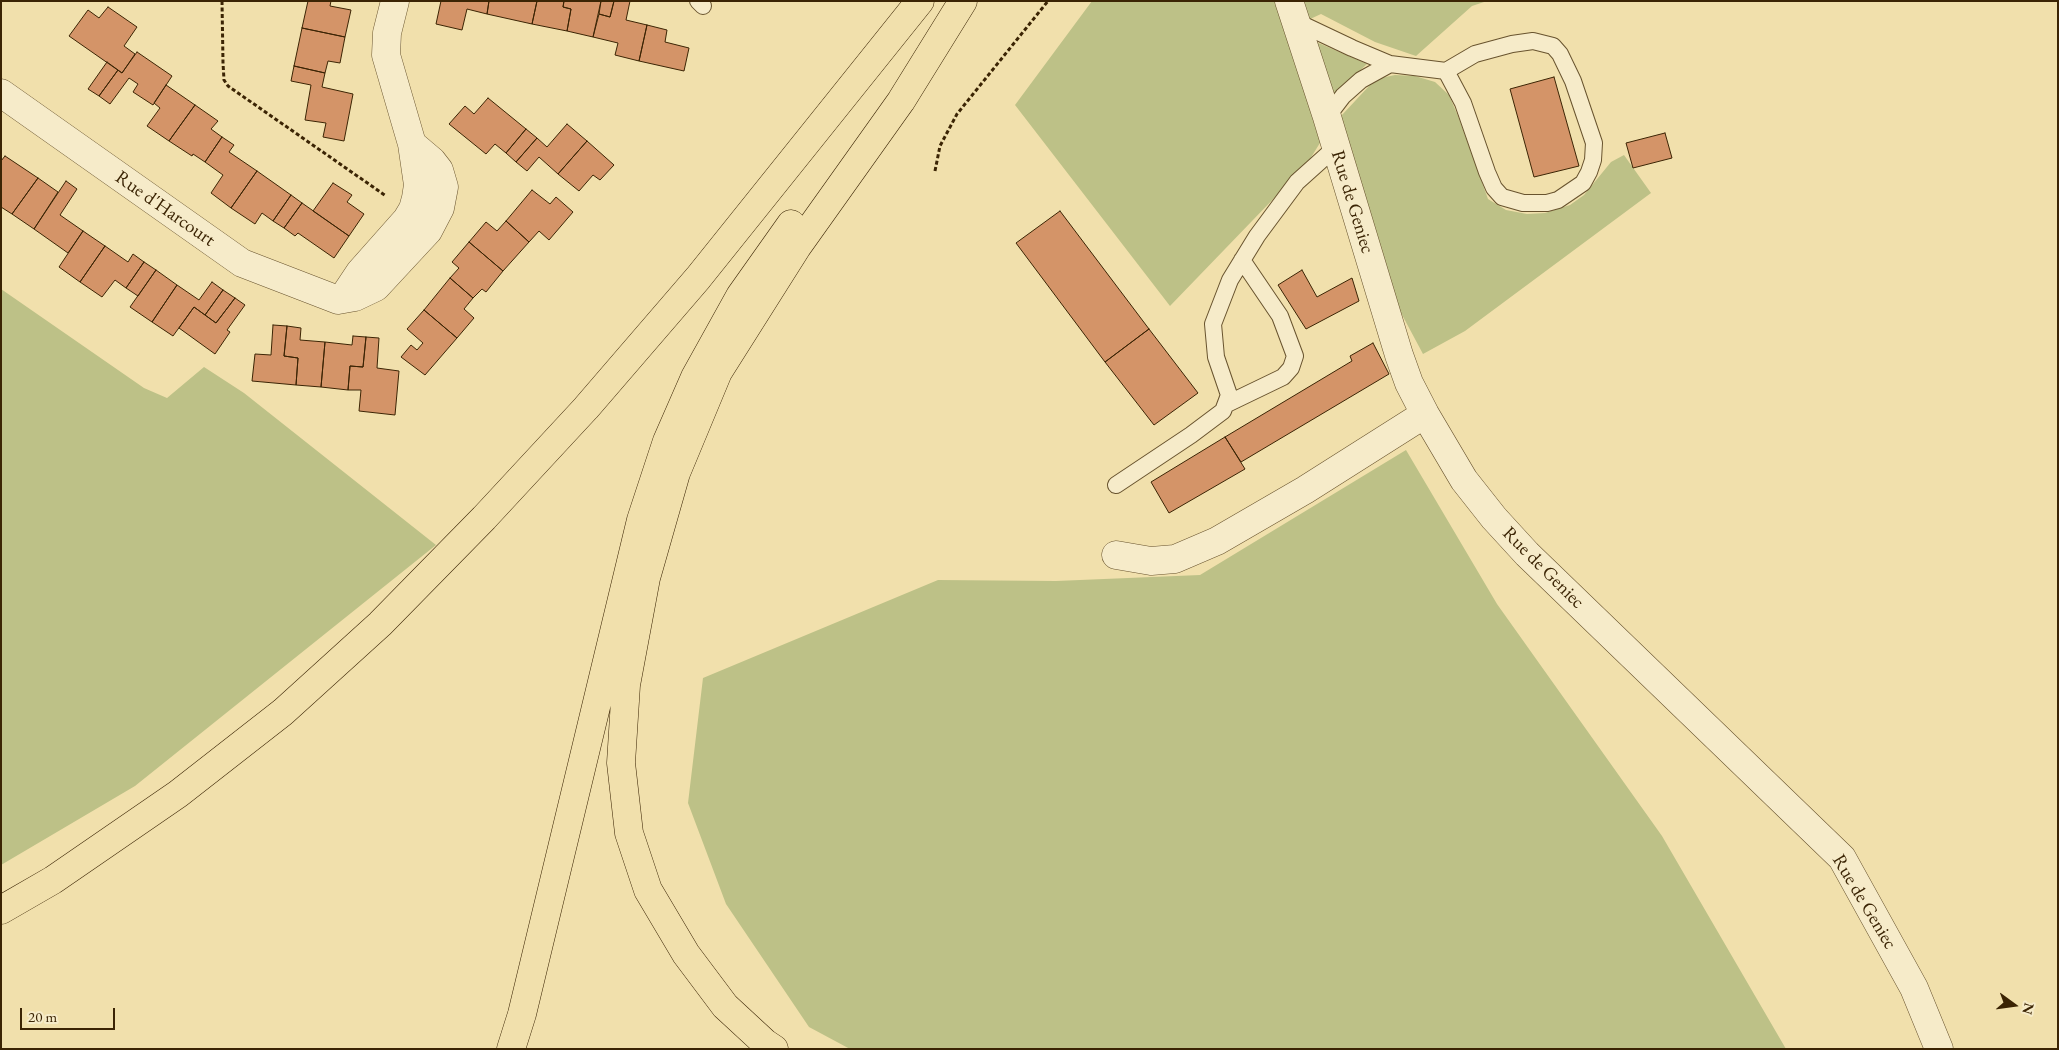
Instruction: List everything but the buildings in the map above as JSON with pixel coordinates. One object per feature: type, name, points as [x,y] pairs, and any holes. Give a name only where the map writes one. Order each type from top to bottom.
[{"type":"highway","points":[[1,910],[53,880],[178,794],[283,712],[380,624],[484,518],[586,408],[698,278],[920,1]]},
{"type":"highway","points":[[511,1049],[522,1014],[641,520],[671,432],[694,378],[740,296],[852,139],[957,1]]},
{"type":"highway","points":[[774,1049],[725,1006],[686,954],[648,890],[629,833],[627,816],[622,763],[626,685],[646,578],[676,474],[718,372],[796,247],[901,101],[962,1]]},
{"type":"street","points":[[342,299],[360,272],[411,214],[418,185],[412,144],[386,55],[387,33],[395,1]]},
{"type":"street","name":"Rue de Geniec","points":[[1292,11],[1327,117],[1409,383],[1424,414],[1464,480],[1494,518],[1527,554],[1842,858],[1914,988],[1938,1049]]},
{"type":"street","name":"Rue d'Harcourt","points":[[1,92],[242,263],[333,299],[342,299],[366,293],[376,287],[428,231],[440,208],[444,188],[439,170],[432,161],[412,144]]},
{"type":"street","points":[[1116,555],[1151,561],[1176,559],[1217,541],[1305,490],[1424,414]]},
{"type":"lane","points":[[1292,11],[1390,64],[1446,71],[1475,54],[1512,44],[1533,41],[1553,46],[1560,54],[1573,81],[1594,144],[1593,160],[1583,183],[1558,200],[1547,203],[1523,203],[1502,197],[1494,188],[1463,102],[1446,71]]},
{"type":"lane","points":[[1327,117],[1343,96],[1361,80],[1390,64]]},
{"type":"lane","points":[[1116,485],[1191,435],[1223,411],[1229,395],[1216,357],[1213,324],[1230,280],[1297,182],[1336,147]]},
{"type":"lane","points":[[1227,404],[1283,377],[1291,368],[1295,356],[1280,316],[1242,260]]},
{"type":"path","points":[[222,1],[224,80],[228,86],[328,154],[411,214]]},
{"type":"path","points":[[935,171],[940,146],[957,114],[1048,1]]},
{"type":"green space","points":[[1092,1],[1487,1],[1472,6],[1416,56],[1375,42],[1321,14],[1295,26],[1323,138],[1307,164],[1170,306],[1015,105]]},
{"type":"green space","points":[[1314,41],[1367,64],[1332,97]]},
{"type":"green space","points":[[1395,75],[1415,76],[1435,82],[1449,95],[1488,199],[1506,210],[1527,214],[1545,213],[1570,205],[1584,195],[1611,162],[1624,155],[1651,193],[1465,331],[1423,354],[1392,296],[1341,116],[1370,85],[1381,78]]},
{"type":"green space","points":[[1,289],[144,388],[167,398],[204,367],[244,393],[436,545],[135,786],[1,865]]},
{"type":"green space","points":[[1406,450],[1497,604],[1662,836],[1786,1049],[850,1049],[809,1027],[726,904],[688,803],[703,678],[938,580],[1056,581],[1200,575]]}]
